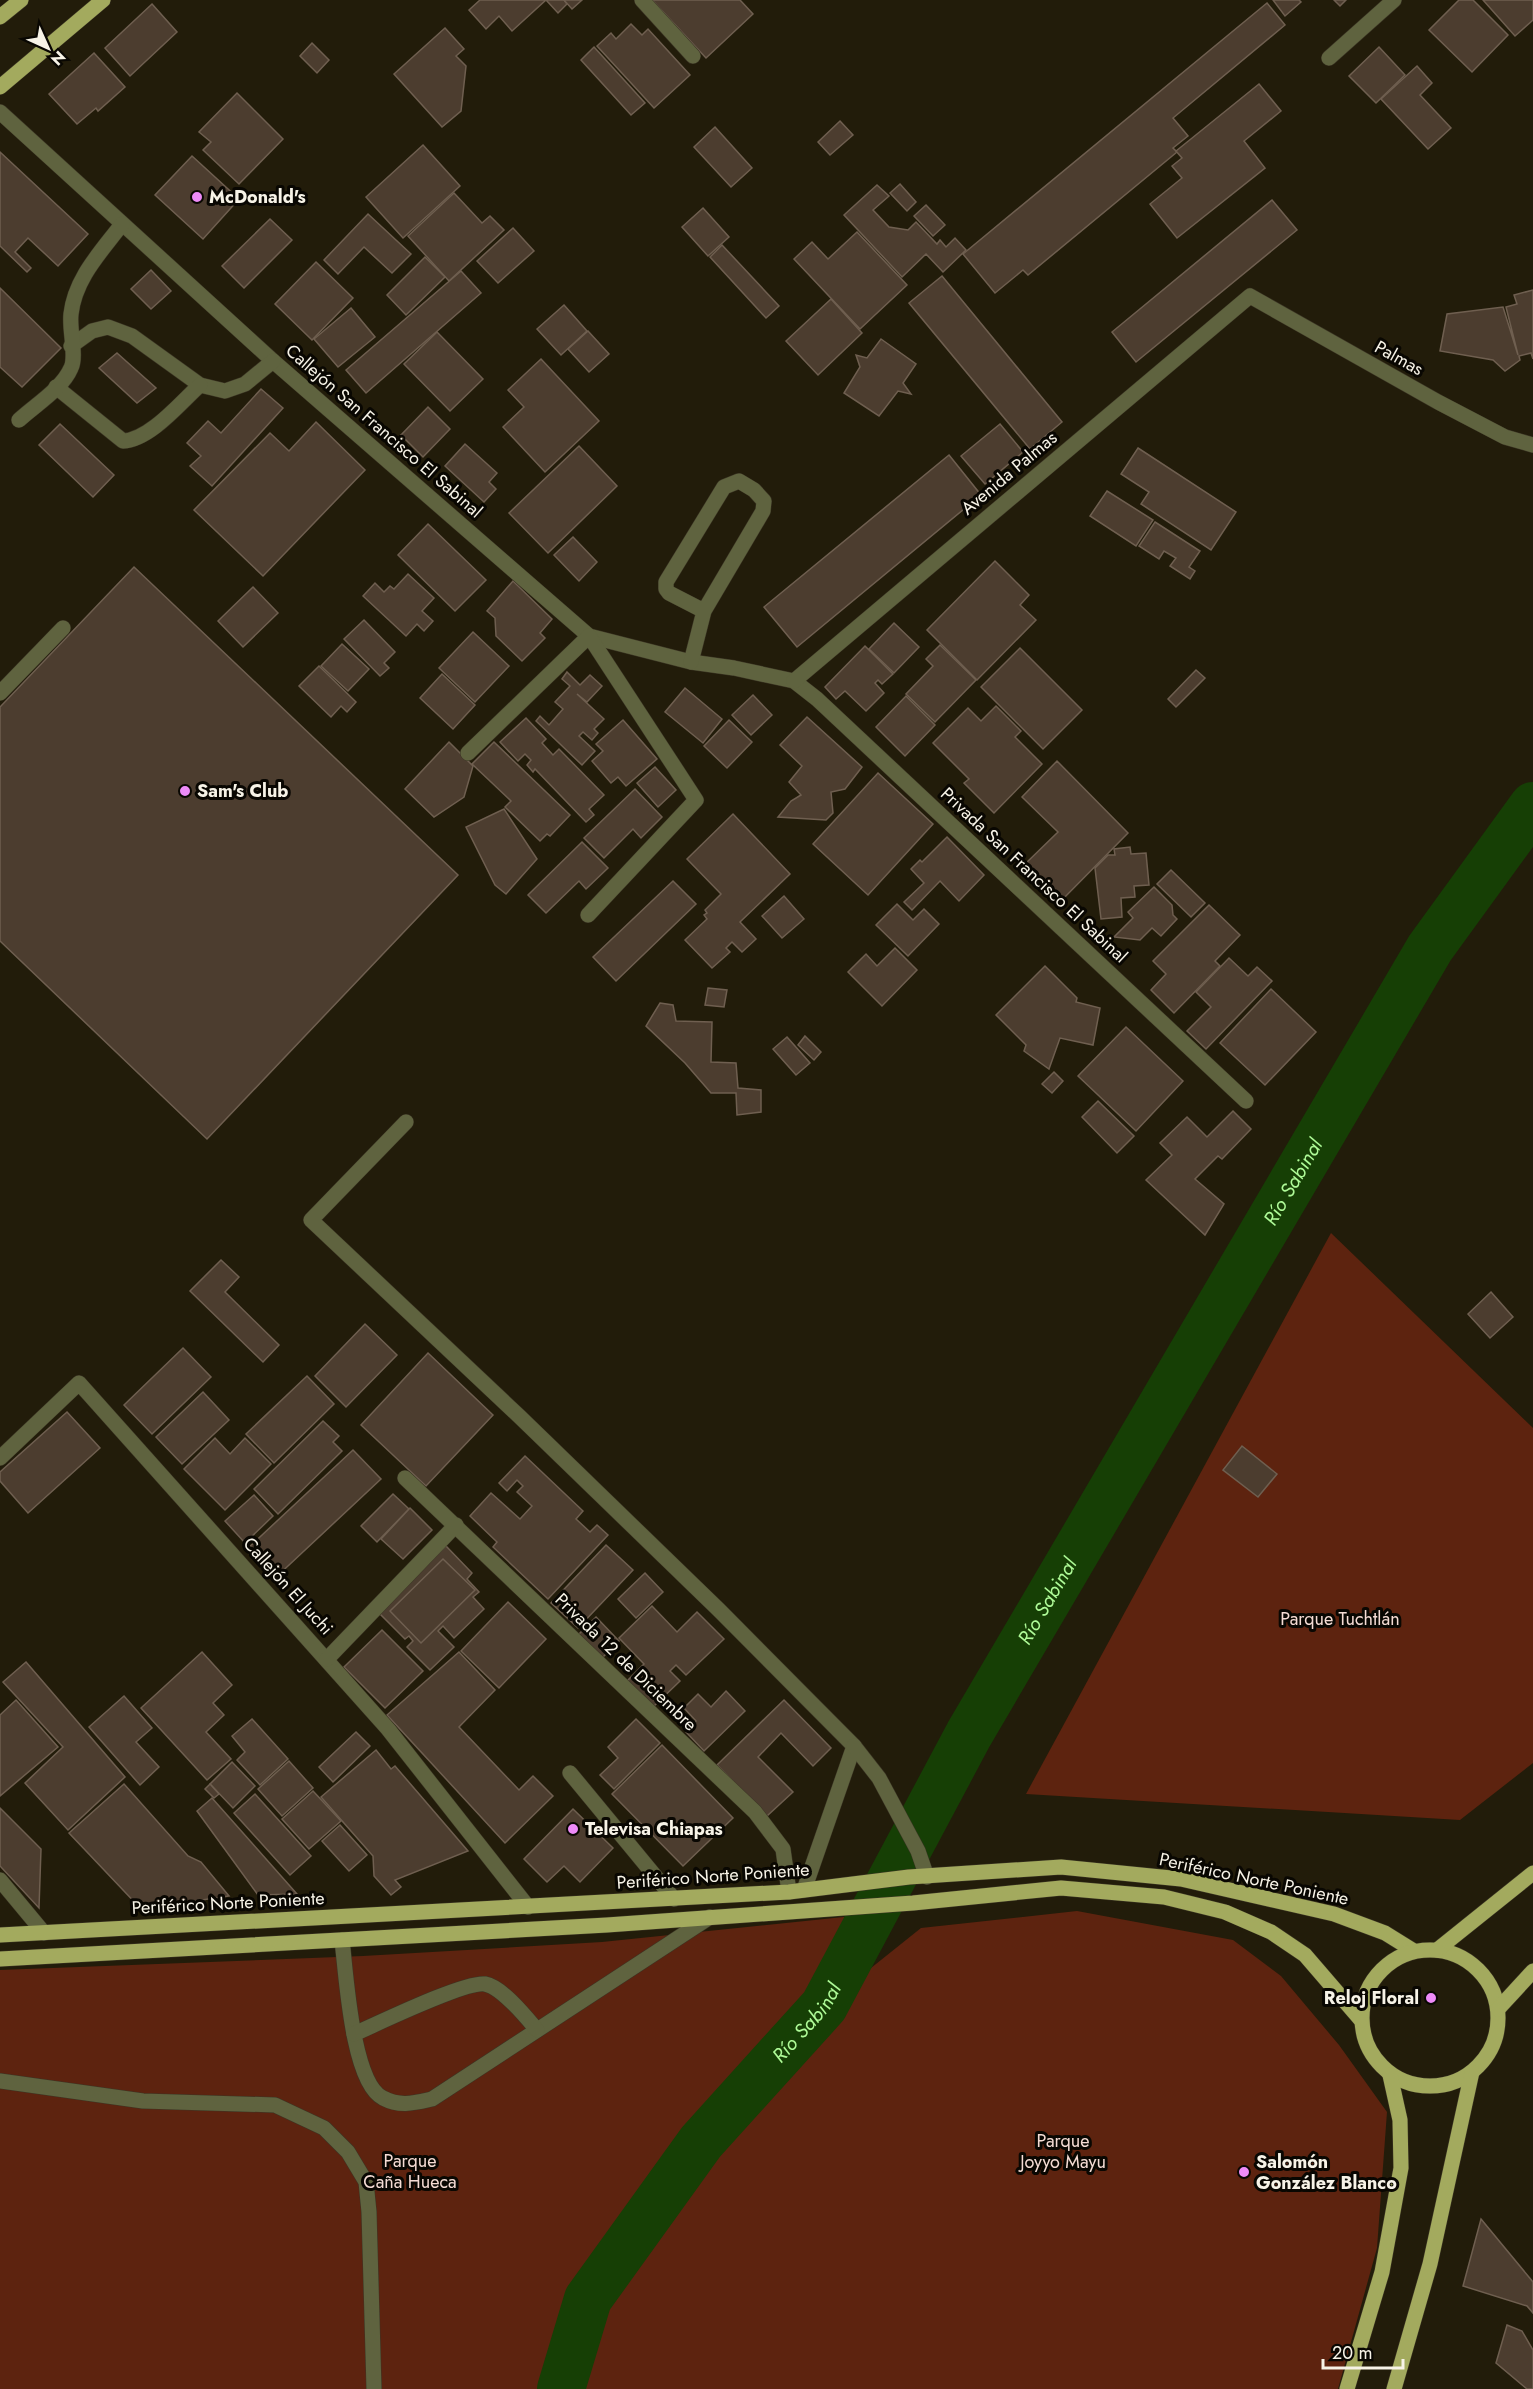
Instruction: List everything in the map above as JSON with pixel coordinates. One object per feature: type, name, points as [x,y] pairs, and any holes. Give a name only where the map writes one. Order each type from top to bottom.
[{"type":"main road","points":[[0,17],[21,0]]},
{"type":"main road","points":[[0,87],[103,0]]},
{"type":"main road","name":"Periférico Norte Poniente","points":[[0,1935],[674,1899],[796,1891],[909,1877],[1061,1868],[1181,1879],[1334,1914],[1385,1933],[1414,1951]]},
{"type":"main road","points":[[1437,1950],[1533,1873]]},
{"type":"main road","name":"Periférico Norte Poniente","points":[[0,1959],[851,1908],[1061,1888],[1164,1898],[1225,1912],[1272,1932],[1305,1955],[1361,2020]]},
{"type":"main road","points":[[1437,1950],[1459,1956],[1478,1969],[1491,1987],[1498,2009],[1498,2027],[1493,2044],[1484,2060],[1472,2072],[1457,2081],[1440,2086],[1422,2087],[1405,2083],[1390,2075],[1372,2056],[1364,2042],[1361,2020],[1364,1997],[1375,1976],[1393,1960],[1414,1951],[1437,1950]]},
{"type":"main road","points":[[1498,2009],[1533,1971]]},
{"type":"main road","points":[[1394,2389],[1430,2264],[1472,2072]]},
{"type":"main road","points":[[1347,2389],[1382,2272],[1401,2168],[1400,2120],[1390,2075]]},
{"type":"street","points":[[642,0],[693,56]]},
{"type":"street","points":[[1329,58],[1394,0]]},
{"type":"street","name":"Callejón San Francisco El Sabinal","points":[[0,111],[273,361],[589,636],[691,662],[734,668],[794,681]]},
{"type":"street","points":[[19,420],[56,387],[70,371],[74,359],[71,346],[71,315],[75,294],[85,272],[123,224]]},
{"type":"street","name":"Palmas","points":[[1250,296],[1438,402],[1505,437],[1533,445]]},
{"type":"street","name":"Avenida Palmas","points":[[794,681],[1250,296]]},
{"type":"street","points":[[71,346],[92,331],[108,327],[132,336],[200,385],[225,391],[245,384],[273,361]]},
{"type":"street","points":[[56,387],[123,441],[133,441],[147,433],[200,385]]},
{"type":"street","points":[[691,662],[704,611],[763,511],[764,501],[754,490],[739,482],[724,487],[666,582],[666,589],[669,593],[704,611]]},
{"type":"street","points":[[0,693],[63,628]]},
{"type":"street","points":[[468,753],[589,636],[696,800],[588,915]]},
{"type":"street","name":"Privada San Francisco El Sabinal","points":[[794,681],[817,699],[1246,1101]]},
{"type":"street","points":[[406,1122],[311,1220],[669,1562],[854,1746],[879,1778],[918,1851],[927,1876]]},
{"type":"street","name":"Callejón El Juchi","points":[[0,1458],[79,1383],[388,1729],[528,1907]]},
{"type":"street","name":"Privada 12 de Diciembre","points":[[405,1478],[755,1812],[783,1849],[796,1891]]},
{"type":"street","points":[[327,1659],[456,1525]]},
{"type":"street","points":[[796,1891],[854,1746]]},
{"type":"street","points":[[570,1773],[674,1899]]},
{"type":"street","points":[[0,1880],[44,1933]]},
{"type":"street","points":[[342,1940],[354,2034],[365,2077],[381,2098],[405,2105],[432,2099],[710,1917]]},
{"type":"street","points":[[354,2034],[461,1988],[485,1984],[510,1999],[537,2030]]},
{"type":"street","points":[[0,2081],[143,2101],[275,2105],[324,2128],[348,2152],[366,2182],[369,2212],[374,2389]]},
{"type":"green space","name":"Parque Tuchtlán","points":[[1331,1233],[1533,1428],[1533,1763],[1460,1820],[1026,1794]]},
{"type":"green space","points":[[1077,1911],[1233,1940],[1281,1976],[1339,2045],[1387,2112],[1377,2248],[1338,2389],[0,2389],[0,1970],[363,1956],[602,1942],[853,1916],[872,1917],[826,2004],[921,1928]]},
{"type":"building","points":[[480,0],[546,0],[512,31],[499,16],[486,29],[469,10]]},
{"type":"building","points":[[546,0],[564,0],[567,4],[558,13]]},
{"type":"building","points":[[564,0],[582,0],[572,9]]},
{"type":"building","points":[[652,0],[740,0],[753,14],[706,58]]},
{"type":"building","points":[[1273,0],[1299,0],[1301,2],[1285,16]]},
{"type":"building","points":[[1334,0],[1346,0],[1340,6]]},
{"type":"building","points":[[1459,0],[1473,0],[1508,35],[1472,72],[1429,30]]},
{"type":"building","points":[[1483,0],[1533,0],[1533,20],[1515,36]]},
{"type":"building","points":[[1267,3],[1285,25],[1173,118],[1188,136],[1173,148],[1177,152],[1028,275],[1023,270],[995,293],[963,254]]},
{"type":"building","points":[[152,4],[177,32],[130,76],[105,48]]},
{"type":"building","points":[[631,24],[642,35],[648,29],[690,75],[654,108],[597,46],[611,33],[616,39]]},
{"type":"building","points":[[445,28],[464,49],[456,56],[466,66],[461,111],[442,127],[394,74]]},
{"type":"building","points":[[312,43],[329,60],[317,73],[300,56]]},
{"type":"building","points":[[594,47],[645,103],[631,115],[581,60]]},
{"type":"building","points":[[1379,47],[1405,75],[1376,103],[1349,76]]},
{"type":"building","points":[[94,53],[125,87],[98,111],[96,108],[77,124],[49,94]]},
{"type":"building","points":[[1417,66],[1432,83],[1420,95],[1451,128],[1428,149],[1381,99]]},
{"type":"building","points":[[1259,84],[1281,111],[1244,141],[1265,168],[1177,238],[1150,204],[1182,178],[1172,166],[1182,158],[1176,151]]},
{"type":"building","points":[[237,93],[283,139],[239,184],[203,150],[211,142],[199,132]]},
{"type":"building","points":[[840,121],[853,135],[830,155],[818,142]]},
{"type":"building","points":[[715,127],[752,168],[731,187],[694,147]]},
{"type":"building","points":[[423,145],[460,186],[403,238],[366,197]]},
{"type":"building","points":[[0,152],[88,234],[58,266],[28,238],[15,252],[31,268],[27,272],[0,246]]},
{"type":"building","name":"McDonald's","points":[[192,156],[239,199],[203,239],[155,195]]},
{"type":"building","points":[[900,184],[916,202],[907,211],[890,193]]},
{"type":"building","points":[[877,185],[889,196],[873,210],[889,227],[908,230],[916,222],[937,244],[940,240],[946,247],[955,238],[966,250],[943,272],[926,254],[902,277],[844,215]]},
{"type":"building","points":[[454,193],[482,223],[490,216],[504,230],[449,281],[408,236]]},
{"type":"building","points":[[1272,200],[1297,230],[1136,362],[1112,332]]},
{"type":"building","points":[[926,205],[945,225],[933,236],[914,216]]},
{"type":"building","points":[[703,208],[729,237],[708,256],[682,227]]},
{"type":"building","points":[[368,214],[411,254],[392,273],[364,247],[338,274],[324,260]]},
{"type":"building","points":[[270,219],[292,240],[244,288],[222,266]]},
{"type":"building","points":[[513,228],[534,251],[498,283],[477,261]]},
{"type":"building","points":[[857,232],[907,285],[860,329],[794,259],[812,242],[828,259]]},
{"type":"building","points":[[722,245],[779,306],[766,318],[710,257]]},
{"type":"building","points":[[425,257],[445,277],[406,315],[387,295]]},
{"type":"building","points":[[316,262],[353,298],[312,340],[275,304]]},
{"type":"building","points":[[151,270],[171,291],[151,309],[131,289]]},
{"type":"building","points":[[461,271],[481,293],[366,393],[346,370]]},
{"type":"building","points":[[942,276],[1062,422],[1030,449],[909,303]]},
{"type":"building","points":[[0,288],[61,348],[22,387],[0,367]]},
{"type":"building","points":[[1533,290],[1533,359],[1531,353],[1519,356],[1520,360],[1505,371],[1493,360],[1440,351],[1447,314],[1503,307],[1518,355],[1506,307],[1517,304],[1514,295]]},
{"type":"building","points":[[831,299],[862,333],[818,375],[786,341]]},
{"type":"building","points":[[564,305],[587,331],[561,355],[537,329]]},
{"type":"building","points":[[351,308],[375,337],[338,367],[314,339]]},
{"type":"building","points":[[588,331],[609,354],[589,372],[568,349]]},
{"type":"building","points":[[437,332],[483,379],[450,411],[404,364]]},
{"type":"building","points":[[881,339],[916,364],[903,383],[911,394],[898,391],[879,416],[844,393],[860,367],[856,355],[867,358]]},
{"type":"building","points":[[117,353],[156,388],[137,403],[99,368]]},
{"type":"building","points":[[541,359],[599,421],[545,472],[503,427],[524,407],[508,390]]},
{"type":"building","points":[[261,389],[283,408],[212,486],[190,466],[201,456],[187,443],[208,421],[221,433]]},
{"type":"building","points":[[428,407],[450,429],[423,457],[401,435]]},
{"type":"building","points":[[316,422],[365,470],[263,576],[194,510],[270,433],[289,451]]},
{"type":"building","points":[[60,424],[114,475],[93,497],[39,445]]},
{"type":"building","points":[[1000,424],[1023,452],[985,484],[961,456]]},
{"type":"building","points":[[465,444],[497,473],[489,482],[496,489],[484,502],[445,466]]},
{"type":"building","points":[[579,446],[617,486],[548,553],[509,513]]},
{"type":"building","points":[[1138,448],[1236,512],[1211,550],[1141,504],[1149,492],[1121,474]]},
{"type":"building","points":[[949,455],[981,495],[797,647],[764,607]]},
{"type":"building","points":[[1107,491],[1153,520],[1136,546],[1090,516]]},
{"type":"building","points":[[1155,522],[1200,551],[1189,567],[1195,571],[1190,579],[1170,566],[1176,558],[1164,551],[1159,559],[1139,546]]},
{"type":"building","points":[[428,524],[486,580],[455,611],[398,555]]},
{"type":"building","points":[[573,537],[597,562],[579,581],[554,555]]},
{"type":"building","points":[[995,561],[1029,595],[1020,605],[1036,620],[977,680],[927,630]]},
{"type":"building","name":"Sam's Club","points":[[134,567],[458,875],[207,1139],[0,941],[0,707]]},
{"type":"building","points":[[408,574],[434,598],[422,611],[433,621],[424,631],[417,624],[406,636],[363,596],[375,583],[384,592],[390,586],[394,589]]},
{"type":"building","points":[[513,581],[552,619],[540,633],[545,638],[522,661],[496,636],[495,618],[487,611]]},
{"type":"building","points":[[253,587],[278,613],[243,647],[218,621]]},
{"type":"building","points":[[364,620],[395,652],[384,663],[389,668],[380,676],[344,639]]},
{"type":"building","points":[[894,623],[919,647],[894,673],[869,649]]},
{"type":"building","points":[[473,632],[509,666],[475,702],[439,668]]},
{"type":"building","points":[[342,644],[369,669],[348,691],[321,666]]},
{"type":"building","points":[[940,645],[976,680],[935,722],[906,694],[933,666],[926,659]]},
{"type":"building","points":[[865,646],[893,674],[882,684],[878,680],[875,683],[884,693],[866,711],[845,691],[836,699],[825,687]]},
{"type":"building","points":[[1020,648],[1082,710],[1043,749],[981,687]]},
{"type":"building","points":[[319,666],[356,702],[347,712],[341,706],[331,717],[299,686]]},
{"type":"building","points":[[1196,670],[1205,678],[1176,707],[1168,699]]},
{"type":"building","points":[[567,672],[580,685],[590,675],[602,686],[587,702],[577,694],[604,719],[594,729],[598,733],[592,740],[583,732],[579,736],[595,751],[582,765],[536,721],[540,716],[549,725],[563,709],[555,702],[570,686],[562,679]]},
{"type":"building","points":[[442,674],[475,705],[453,729],[420,698]]},
{"type":"building","points":[[685,688],[722,719],[703,743],[665,712]]},
{"type":"building","points":[[753,695],[772,715],[751,735],[732,715]]},
{"type":"building","points":[[906,696],[935,725],[905,756],[876,727]]},
{"type":"building","points":[[996,706],[1021,731],[1015,737],[1042,764],[994,813],[964,783],[969,779],[933,743],[968,708],[981,721]]},
{"type":"building","points":[[807,717],[862,767],[845,789],[831,792],[833,813],[826,820],[778,817],[791,801],[801,795],[789,782],[802,766],[780,745]]},
{"type":"building","points":[[526,718],[546,739],[542,743],[553,755],[559,749],[604,795],[589,809],[594,815],[586,822],[535,769],[533,772],[527,765],[531,760],[525,754],[518,761],[500,742]]},
{"type":"building","points":[[623,720],[657,759],[626,786],[618,777],[611,783],[592,761],[603,751],[596,744]]},
{"type":"building","points":[[729,720],[752,742],[727,768],[704,746]]},
{"type":"building","points":[[449,742],[473,766],[464,797],[434,817],[405,789]]},
{"type":"building","points":[[494,742],[570,815],[550,836],[547,834],[540,841],[505,807],[511,801],[472,764]]},
{"type":"building","points":[[1057,761],[1128,833],[1060,902],[1023,866],[1058,832],[1022,797]]},
{"type":"building","points":[[655,767],[676,790],[658,807],[637,783]]},
{"type":"building","points":[[878,773],[933,824],[868,895],[813,844]]},
{"type":"building","points":[[635,789],[662,817],[641,838],[633,829],[604,858],[584,838]]},
{"type":"building","points":[[504,809],[537,859],[506,894],[495,885],[466,827]]},
{"type":"building","points":[[733,814],[790,874],[740,922],[756,939],[742,952],[732,942],[726,948],[730,952],[712,968],[685,940],[707,919],[704,915],[707,913],[705,910],[721,894],[687,859]]},
{"type":"building","points":[[947,837],[984,875],[959,901],[940,881],[912,910],[904,902],[924,883],[911,869],[920,860],[922,862]]},
{"type":"building","points":[[582,842],[608,868],[586,889],[579,881],[546,913],[528,895]]},
{"type":"building","points":[[1130,847],[1131,854],[1146,853],[1149,885],[1134,886],[1135,897],[1121,898],[1122,917],[1101,919],[1095,868],[1108,855],[1115,855],[1114,849]]},
{"type":"building","points":[[1171,870],[1205,903],[1191,917],[1157,884]]},
{"type":"building","points":[[673,881],[696,904],[616,981],[593,957]]},
{"type":"building","points":[[1154,887],[1172,905],[1173,915],[1177,919],[1161,936],[1152,928],[1140,940],[1114,937],[1133,918],[1128,912]]},
{"type":"building","points":[[784,896],[804,919],[782,938],[762,916]]},
{"type":"building","points":[[897,904],[913,920],[924,909],[939,924],[908,956],[876,925]]},
{"type":"building","points":[[1209,905],[1240,935],[1215,961],[1220,966],[1174,1013],[1151,990],[1166,974],[1153,961]]},
{"type":"building","points":[[895,948],[917,970],[882,1006],[848,972],[866,954],[877,966]]},
{"type":"building","points":[[1229,958],[1248,976],[1257,967],[1272,981],[1206,1049],[1187,1031],[1211,1007],[1196,992]]},
{"type":"building","points":[[1045,966],[1077,998],[1076,1002],[1100,1008],[1093,1045],[1060,1038],[1049,1069],[1024,1051],[1026,1045],[996,1015]]},
{"type":"building","points":[[708,988],[727,990],[724,1007],[705,1005]]},
{"type":"building","points":[[1271,989],[1316,1032],[1265,1085],[1220,1043]]},
{"type":"building","points":[[660,1003],[673,1005],[676,1021],[712,1022],[711,1062],[736,1063],[738,1088],[761,1090],[761,1112],[737,1115],[736,1093],[711,1093],[685,1063],[646,1026]]},
{"type":"building","points":[[1126,1027],[1183,1081],[1136,1131],[1078,1076]]},
{"type":"building","points":[[805,1036],[821,1052],[814,1060],[798,1045]]},
{"type":"building","points":[[787,1037],[810,1063],[796,1075],[773,1049]]},
{"type":"building","points":[[1054,1072],[1063,1081],[1052,1093],[1042,1084]]},
{"type":"building","points":[[1098,1101],[1134,1136],[1117,1153],[1082,1117]]},
{"type":"building","points":[[1233,1111],[1251,1129],[1222,1159],[1218,1156],[1195,1179],[1224,1204],[1205,1235],[1146,1180],[1172,1155],[1160,1143],[1187,1117],[1207,1137]]},
{"type":"building","points":[[221,1260],[239,1277],[225,1292],[279,1345],[263,1362],[190,1291]]},
{"type":"building","points":[[1491,1292],[1513,1317],[1490,1338],[1468,1314]]},
{"type":"building","points":[[365,1324],[397,1355],[346,1407],[315,1376]]},
{"type":"building","points":[[183,1348],[211,1377],[152,1434],[124,1405]]},
{"type":"building","points":[[428,1353],[493,1415],[426,1486],[361,1425]]},
{"type":"building","points":[[307,1376],[334,1404],[274,1463],[246,1434]]},
{"type":"building","points":[[203,1392],[229,1420],[182,1464],[156,1437]]},
{"type":"building","points":[[67,1412],[100,1448],[28,1513],[0,1481],[0,1472]]},
{"type":"building","points":[[323,1421],[339,1436],[333,1442],[342,1451],[278,1514],[254,1489]]},
{"type":"building","points":[[215,1438],[230,1454],[245,1438],[271,1464],[225,1510],[184,1469]]},
{"type":"building","points":[[1242,1446],[1277,1474],[1258,1497],[1223,1470]]},
{"type":"building","points":[[353,1450],[381,1479],[273,1580],[246,1550]]},
{"type":"building","points":[[525,1456],[583,1511],[576,1519],[590,1532],[597,1525],[608,1535],[548,1599],[493,1547],[497,1542],[470,1516],[491,1493],[520,1519],[532,1506],[517,1492],[523,1486],[517,1480],[507,1491],[499,1483]]},
{"type":"building","points":[[393,1494],[409,1509],[377,1542],[361,1526]]},
{"type":"building","points":[[254,1495],[273,1516],[245,1543],[225,1521]]},
{"type":"building","points":[[410,1508],[432,1530],[403,1559],[381,1539]]},
{"type":"building","points":[[606,1545],[633,1570],[578,1628],[551,1603]]},
{"type":"building","points":[[446,1546],[472,1573],[467,1579],[479,1592],[473,1597],[484,1609],[454,1638],[443,1626],[438,1631],[454,1647],[430,1670],[407,1647],[413,1641],[409,1636],[405,1639],[378,1612]]},
{"type":"building","points":[[443,1559],[475,1590],[421,1643],[390,1611]]},
{"type":"building","points":[[645,1573],[663,1592],[636,1618],[618,1599]]},
{"type":"building","points":[[508,1602],[546,1639],[499,1688],[461,1651]]},
{"type":"building","points":[[652,1606],[677,1632],[697,1612],[724,1639],[686,1675],[676,1665],[670,1671],[680,1681],[653,1707],[627,1681],[644,1664],[619,1638]]},
{"type":"building","points":[[596,1617],[619,1641],[600,1660],[577,1636]]},
{"type":"building","points":[[382,1630],[423,1671],[385,1708],[344,1667]]},
{"type":"building","points":[[202,1652],[232,1685],[213,1703],[224,1715],[206,1732],[231,1759],[207,1780],[141,1708]]},
{"type":"building","points":[[459,1652],[495,1690],[459,1727],[519,1790],[533,1776],[553,1796],[505,1843],[387,1715]]},
{"type":"building","points":[[26,1662],[125,1777],[68,1830],[25,1783],[63,1747],[3,1682]]},
{"type":"building","points":[[726,1691],[745,1711],[704,1751],[686,1732],[696,1721],[684,1708],[698,1694],[711,1707]]},
{"type":"building","points":[[124,1696],[152,1728],[136,1742],[159,1767],[140,1785],[89,1727]]},
{"type":"building","points":[[16,1700],[58,1747],[0,1796],[0,1715]]},
{"type":"building","points":[[784,1700],[831,1748],[813,1766],[781,1733],[758,1757],[793,1792],[767,1816],[717,1765]]},
{"type":"building","points":[[252,1719],[288,1759],[260,1785],[237,1760],[245,1752],[232,1736]]},
{"type":"building","points":[[636,1719],[660,1743],[614,1789],[600,1775],[618,1758],[608,1747]]},
{"type":"building","points":[[356,1732],[370,1746],[333,1782],[319,1767]]},
{"type":"building","points":[[662,1745],[733,1818],[683,1866],[612,1794]]},
{"type":"building","points":[[376,1750],[391,1769],[395,1766],[468,1851],[395,1880],[401,1887],[391,1895],[374,1876],[373,1856],[321,1797]]},
{"type":"building","points":[[289,1761],[313,1788],[282,1816],[258,1789]]},
{"type":"building","points":[[232,1762],[255,1786],[233,1808],[210,1784]]},
{"type":"building","points":[[124,1784],[188,1856],[201,1862],[229,1896],[141,1909],[69,1833]]},
{"type":"building","points":[[210,1784],[219,1794],[214,1798],[205,1789]]},
{"type":"building","points":[[313,1791],[341,1821],[309,1849],[282,1819]]},
{"type":"building","points":[[255,1794],[311,1856],[290,1875],[234,1813]]},
{"type":"building","points":[[212,1798],[297,1894],[258,1895],[197,1811]]},
{"type":"building","points":[[0,1808],[41,1849],[39,1908],[0,1866]]},
{"type":"building","name":"Televisa Chiapas","points":[[573,1809],[613,1848],[580,1882],[564,1866],[547,1882],[524,1859]]},
{"type":"building","points":[[340,1825],[367,1855],[349,1871],[322,1841]]},
{"type":"building","points":[[1481,2219],[1533,2282],[1533,2313],[1527,2306],[1463,2286]]},
{"type":"building","points":[[1507,2325],[1522,2331],[1533,2350],[1533,2389],[1527,2389],[1496,2363]]},
{"type":"waterway","name":"Río Sabinal","points":[[561,2389],[588,2299],[701,2142],[824,2006],[969,1734],[1430,948],[1533,806]]},
{"type":"place","name":"McDonald's","points":[[197,197]]},
{"type":"place","name":"Sam's Club","points":[[185,791]]},
{"type":"place","name":"Televisa Chiapas","points":[[573,1829]]},
{"type":"place","name":"Reloj Floral","points":[[1431,1998]]},
{"type":"place","name":"Salomón González Blanco","points":[[1244,2172]]},
{"type":"park label","name":"Parque Joyyo Mayu","points":[[1063,2151]]},
{"type":"park label","name":"Parque Caña Hueca","points":[[410,2171]]}]
